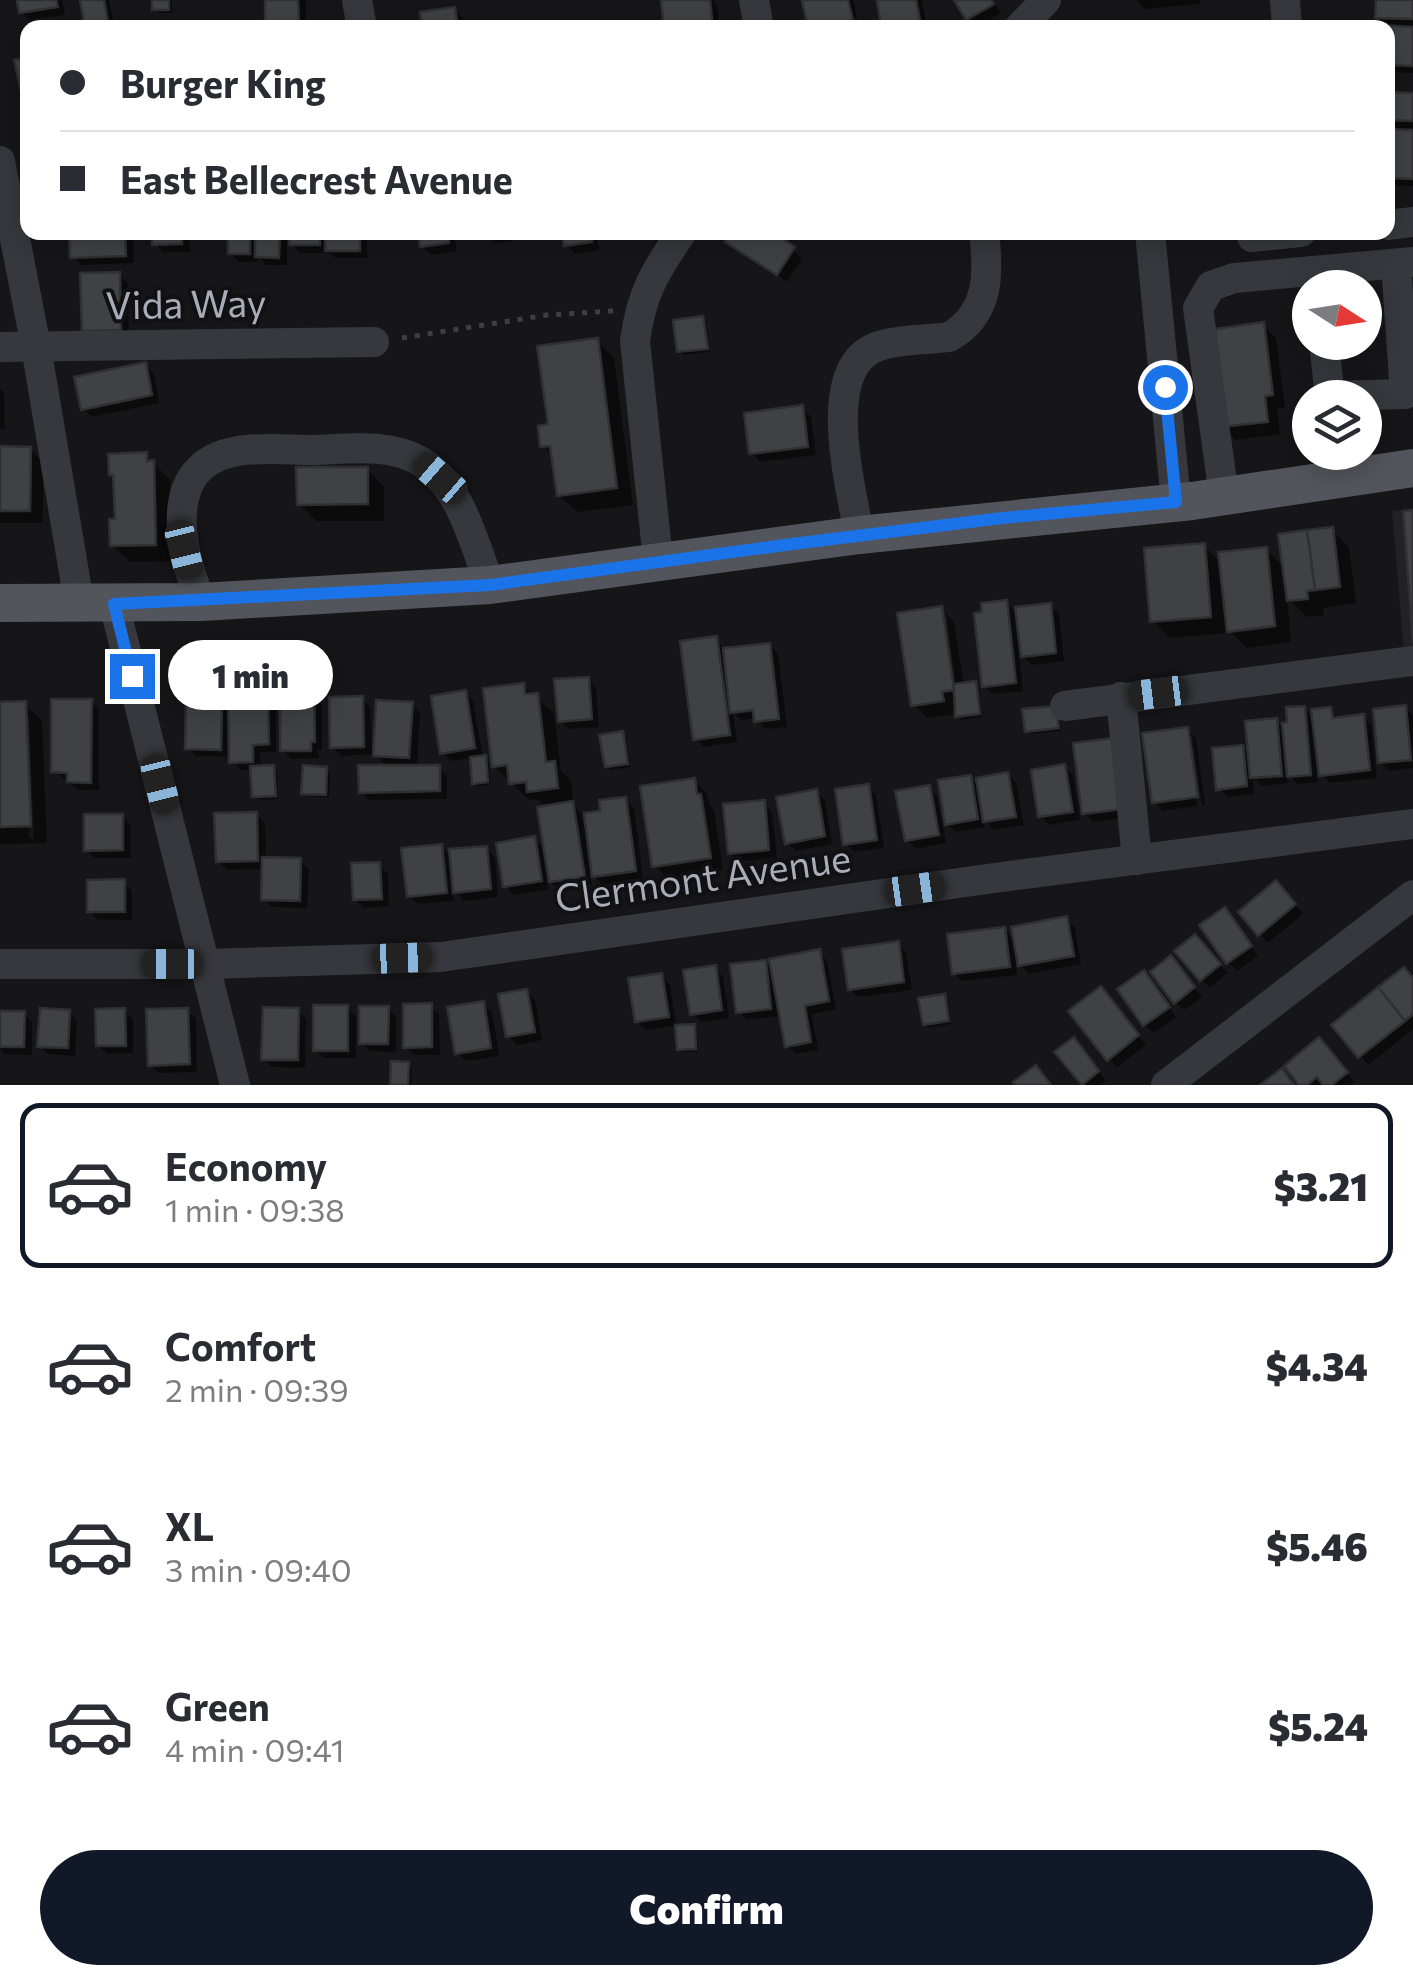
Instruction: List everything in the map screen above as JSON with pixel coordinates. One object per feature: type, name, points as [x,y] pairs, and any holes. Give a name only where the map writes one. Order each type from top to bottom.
[{"type":"main road","points":[[1382,467],[1413,468]]},
{"type":"main road","points":[[0,603],[201,602],[490,585],[658,560],[1224,496],[1322,470]]},
{"type":"street","points":[[1027,20],[1046,0]]},
{"type":"street","points":[[0,159],[36,347],[97,603],[207,964],[235,1085]]},
{"type":"street","points":[[658,560],[635,342],[639,309],[652,275],[676,240]]},
{"type":"street","points":[[859,536],[842,394],[856,365],[877,346],[950,337],[968,322],[977,312],[987,282],[984,240]]},
{"type":"street","points":[[1151,240],[1176,502]]},
{"type":"street","points":[[1368,270],[1404,263],[1405,394],[1382,395]]},
{"type":"street","points":[[1224,496],[1198,308],[1211,286],[1234,278],[1292,279]]},
{"type":"street","name":"Vida Way","points":[[0,347],[374,342]]},
{"type":"street","points":[[201,602],[184,550],[181,515],[185,493],[196,472],[237,451],[371,448],[420,461],[440,478],[459,506],[490,585]]},
{"type":"street","points":[[1064,706],[1413,661]]},
{"type":"street","points":[[1121,697],[1138,860]]},
{"type":"street","name":"Clermont Avenue","points":[[0,964],[207,964],[441,957],[994,878],[1413,824]]},
{"type":"street","points":[[1166,1085],[1413,895]]},
{"type":"path","points":[[374,342],[546,315],[639,309]]},
{"type":"shaded area","points":[[1413,509],[1413,652],[1404,653],[1392,511]]},
{"type":"building","points":[[17,0],[56,0],[58,7],[19,13]]},
{"type":"building","points":[[80,0],[104,0],[108,20],[84,20]]},
{"type":"building","points":[[152,0],[169,0],[169,10],[152,10]]},
{"type":"building","points":[[265,0],[298,0],[299,20],[265,20]]},
{"type":"building","points":[[661,0],[710,0],[712,20],[663,20]]},
{"type":"building","points":[[802,0],[848,0],[853,20],[806,20]]},
{"type":"building","points":[[877,0],[916,0],[920,20],[880,20]]},
{"type":"building","points":[[954,0],[991,0],[994,4],[966,20]]},
{"type":"building","points":[[1376,0],[1413,0],[1413,19],[1375,18]]},
{"type":"building","points":[[455,7],[457,20],[421,20],[420,12]]},
{"type":"building","points":[[1395,26],[1413,27],[1413,66],[1395,65]]},
{"type":"building","points":[[20,59],[20,87],[14,60]]},
{"type":"building","points":[[1395,92],[1413,93],[1413,121],[1395,120]]},
{"type":"building","points":[[1395,129],[1413,130],[1413,179],[1395,178]]},
{"type":"building","points":[[69,240],[125,240],[126,256],[70,258]]},
{"type":"building","points":[[152,240],[182,240],[182,244],[152,245]]},
{"type":"building","points":[[228,240],[250,240],[250,254],[228,254]]},
{"type":"building","points":[[255,240],[280,240],[279,258],[255,257]]},
{"type":"building","points":[[289,240],[320,240],[320,245],[289,245]]},
{"type":"building","points":[[325,240],[360,240],[360,251],[325,251]]},
{"type":"building","points":[[419,240],[449,240],[449,243],[420,247]]},
{"type":"building","points":[[563,240],[592,242],[564,246]]},
{"type":"building","points":[[785,240],[795,247],[777,275],[725,242]]},
{"type":"building","points":[[120,272],[121,330],[82,331],[80,273]]},
{"type":"building","points":[[703,316],[708,349],[677,352],[673,320]]},
{"type":"building","points":[[1264,322],[1273,395],[1265,396],[1268,422],[1219,427],[1215,329]]},
{"type":"building","points":[[598,338],[617,488],[557,496],[550,446],[540,447],[538,426],[548,424],[537,346]]},
{"type":"building","points":[[146,362],[152,395],[81,410],[74,377]]},
{"type":"building","points":[[803,405],[808,447],[749,454],[744,413]]},
{"type":"building","points":[[0,446],[31,447],[30,511],[0,511]]},
{"type":"building","points":[[147,452],[147,461],[154,460],[156,545],[110,546],[109,519],[115,519],[108,454]]},
{"type":"building","points":[[296,467],[368,467],[368,504],[297,505]]},
{"type":"building","points":[[1413,510],[1413,643],[1403,511]]},
{"type":"building","points":[[1333,527],[1340,587],[1315,590],[1307,530]]},
{"type":"building","points":[[1307,530],[1315,590],[1307,591],[1308,599],[1287,601],[1278,534]]},
{"type":"building","points":[[1205,543],[1211,617],[1150,622],[1144,548]]},
{"type":"building","points":[[1267,547],[1275,626],[1227,632],[1218,552]]},
{"type":"building","points":[[1007,600],[1016,683],[982,687],[974,613],[982,612],[981,603]]},
{"type":"building","points":[[1051,603],[1056,653],[1021,657],[1015,607]]},
{"type":"building","points":[[942,606],[954,690],[942,692],[944,701],[911,706],[897,613]]},
{"type":"building","points":[[717,636],[730,735],[693,740],[680,641]]},
{"type":"building","points":[[770,643],[779,719],[754,722],[753,710],[730,713],[723,648]]},
{"type":"building","points":[[589,677],[592,719],[558,722],[554,679]]},
{"type":"building","points":[[976,681],[980,714],[955,717],[954,684]]},
{"type":"building","points":[[524,683],[525,694],[538,693],[546,762],[555,761],[558,788],[527,792],[526,782],[509,784],[507,765],[492,767],[483,688]]},
{"type":"building","points":[[466,690],[475,748],[440,754],[431,696]]},
{"type":"building","points":[[228,694],[268,694],[269,744],[253,745],[253,762],[229,763]]},
{"type":"building","points":[[280,694],[314,694],[315,742],[311,742],[311,751],[280,751]]},
{"type":"building","points":[[363,696],[364,747],[330,748],[329,697]]},
{"type":"building","points":[[51,699],[92,699],[91,783],[67,782],[67,773],[51,772]]},
{"type":"building","points":[[376,700],[413,702],[409,758],[373,756]]},
{"type":"building","points":[[26,701],[31,826],[0,827],[0,702]]},
{"type":"building","points":[[186,701],[222,702],[221,750],[185,749]]},
{"type":"building","points":[[1406,705],[1411,760],[1378,763],[1373,709]]},
{"type":"building","points":[[1056,706],[1059,728],[1025,732],[1022,709]]},
{"type":"building","points":[[1305,706],[1311,775],[1287,777],[1282,723],[1287,722],[1286,707]]},
{"type":"building","points":[[1331,707],[1333,718],[1364,714],[1370,770],[1319,776],[1311,709]]},
{"type":"building","points":[[1277,718],[1282,776],[1250,778],[1245,721]]},
{"type":"building","points":[[1188,727],[1198,797],[1152,803],[1142,733]]},
{"type":"building","points":[[623,731],[628,764],[605,767],[599,735]]},
{"type":"building","points":[[1122,737],[1131,808],[1082,814],[1073,743]]},
{"type":"building","points":[[1243,745],[1247,786],[1216,790],[1212,748]]},
{"type":"building","points":[[486,755],[488,782],[472,784],[470,757]]},
{"type":"building","points":[[1065,764],[1073,812],[1038,817],[1031,770]]},
{"type":"building","points":[[274,765],[276,796],[252,797],[250,766]]},
{"type":"building","points":[[303,765],[327,767],[326,795],[301,794]]},
{"type":"building","points":[[358,765],[440,765],[440,791],[359,793]]},
{"type":"building","points":[[1008,772],[1016,817],[983,822],[976,778]]},
{"type":"building","points":[[971,775],[978,819],[945,825],[938,780]]},
{"type":"building","points":[[695,778],[711,858],[652,867],[640,786]]},
{"type":"building","points":[[869,784],[877,840],[843,845],[835,789]]},
{"type":"building","points":[[930,785],[939,835],[905,841],[895,791]]},
{"type":"building","points":[[817,789],[825,836],[785,844],[776,797]]},
{"type":"building","points":[[626,797],[636,871],[592,877],[584,813],[600,811],[599,800]]},
{"type":"building","points":[[765,800],[769,850],[728,854],[723,804]]},
{"type":"building","points":[[573,801],[585,877],[549,882],[537,807]]},
{"type":"building","points":[[257,812],[258,861],[216,862],[214,813]]},
{"type":"building","points":[[84,814],[123,814],[123,850],[84,851]]},
{"type":"building","points":[[535,836],[542,881],[503,887],[496,843]]},
{"type":"building","points":[[442,844],[447,893],[407,897],[401,848]]},
{"type":"building","points":[[487,846],[491,889],[453,893],[449,849]]},
{"type":"building","points":[[262,857],[301,858],[300,901],[261,900]]},
{"type":"building","points":[[380,862],[382,899],[353,900],[351,863]]},
{"type":"building","points":[[125,879],[125,912],[87,912],[87,880]]},
{"type":"building","points":[[1276,880],[1296,904],[1258,936],[1238,912]]},
{"type":"building","points":[[1225,907],[1252,946],[1226,964],[1199,925]]},
{"type":"building","points":[[1067,916],[1074,956],[1018,966],[1011,927]]},
{"type":"building","points":[[1005,927],[1010,967],[952,974],[947,934]]},
{"type":"building","points":[[1195,934],[1221,964],[1200,981],[1174,951]]},
{"type":"building","points":[[899,941],[904,982],[848,990],[842,949]]},
{"type":"building","points":[[820,949],[829,1001],[805,1006],[811,1042],[785,1047],[769,959]]},
{"type":"building","points":[[1171,955],[1195,987],[1174,1004],[1150,972]]},
{"type":"building","points":[[766,960],[771,1009],[736,1013],[730,964]]},
{"type":"building","points":[[716,965],[722,1010],[690,1015],[683,970]]},
{"type":"building","points":[[1404,967],[1413,978],[1413,1014],[1405,1021],[1378,987]]},
{"type":"building","points":[[1144,970],[1170,1007],[1143,1026],[1117,989]]},
{"type":"building","points":[[662,973],[669,1017],[635,1022],[628,978]]},
{"type":"building","points":[[1101,986],[1139,1035],[1107,1061],[1068,1011]]},
{"type":"building","points":[[1378,987],[1405,1021],[1358,1058],[1331,1025]]},
{"type":"building","points":[[527,989],[535,1032],[506,1037],[498,994]]},
{"type":"building","points":[[945,994],[949,1021],[923,1025],[918,998]]},
{"type":"building","points":[[484,1001],[491,1048],[455,1054],[447,1007]]},
{"type":"building","points":[[432,1003],[432,1047],[403,1048],[403,1004]]},
{"type":"building","points":[[313,1005],[348,1005],[348,1051],[313,1051]]},
{"type":"building","points":[[359,1006],[389,1006],[388,1044],[359,1044]]},
{"type":"building","points":[[263,1007],[299,1008],[298,1060],[261,1060]]},
{"type":"building","points":[[40,1008],[70,1010],[68,1048],[37,1047]]},
{"type":"building","points":[[125,1008],[126,1046],[96,1046],[95,1009]]},
{"type":"building","points":[[188,1008],[190,1064],[148,1066],[146,1009]]},
{"type":"building","points":[[0,1011],[25,1011],[24,1047],[0,1047]]},
{"type":"building","points":[[695,1024],[696,1049],[677,1050],[675,1025]]},
{"type":"building","points":[[1074,1037],[1099,1071],[1082,1085],[1054,1052]]},
{"type":"building","points":[[1319,1037],[1348,1072],[1332,1085],[1323,1085],[1317,1077],[1307,1085],[1299,1085],[1284,1066]]},
{"type":"building","points":[[391,1061],[409,1062],[408,1085],[390,1085]]},
{"type":"building","points":[[1036,1065],[1051,1085],[1015,1085],[1013,1082]]},
{"type":"building","points":[[1282,1068],[1294,1085],[1260,1085]]},
{"type":"route","points":[[132,676],[114,604],[490,585],[1002,518],[1176,502],[1165,387]]}]
